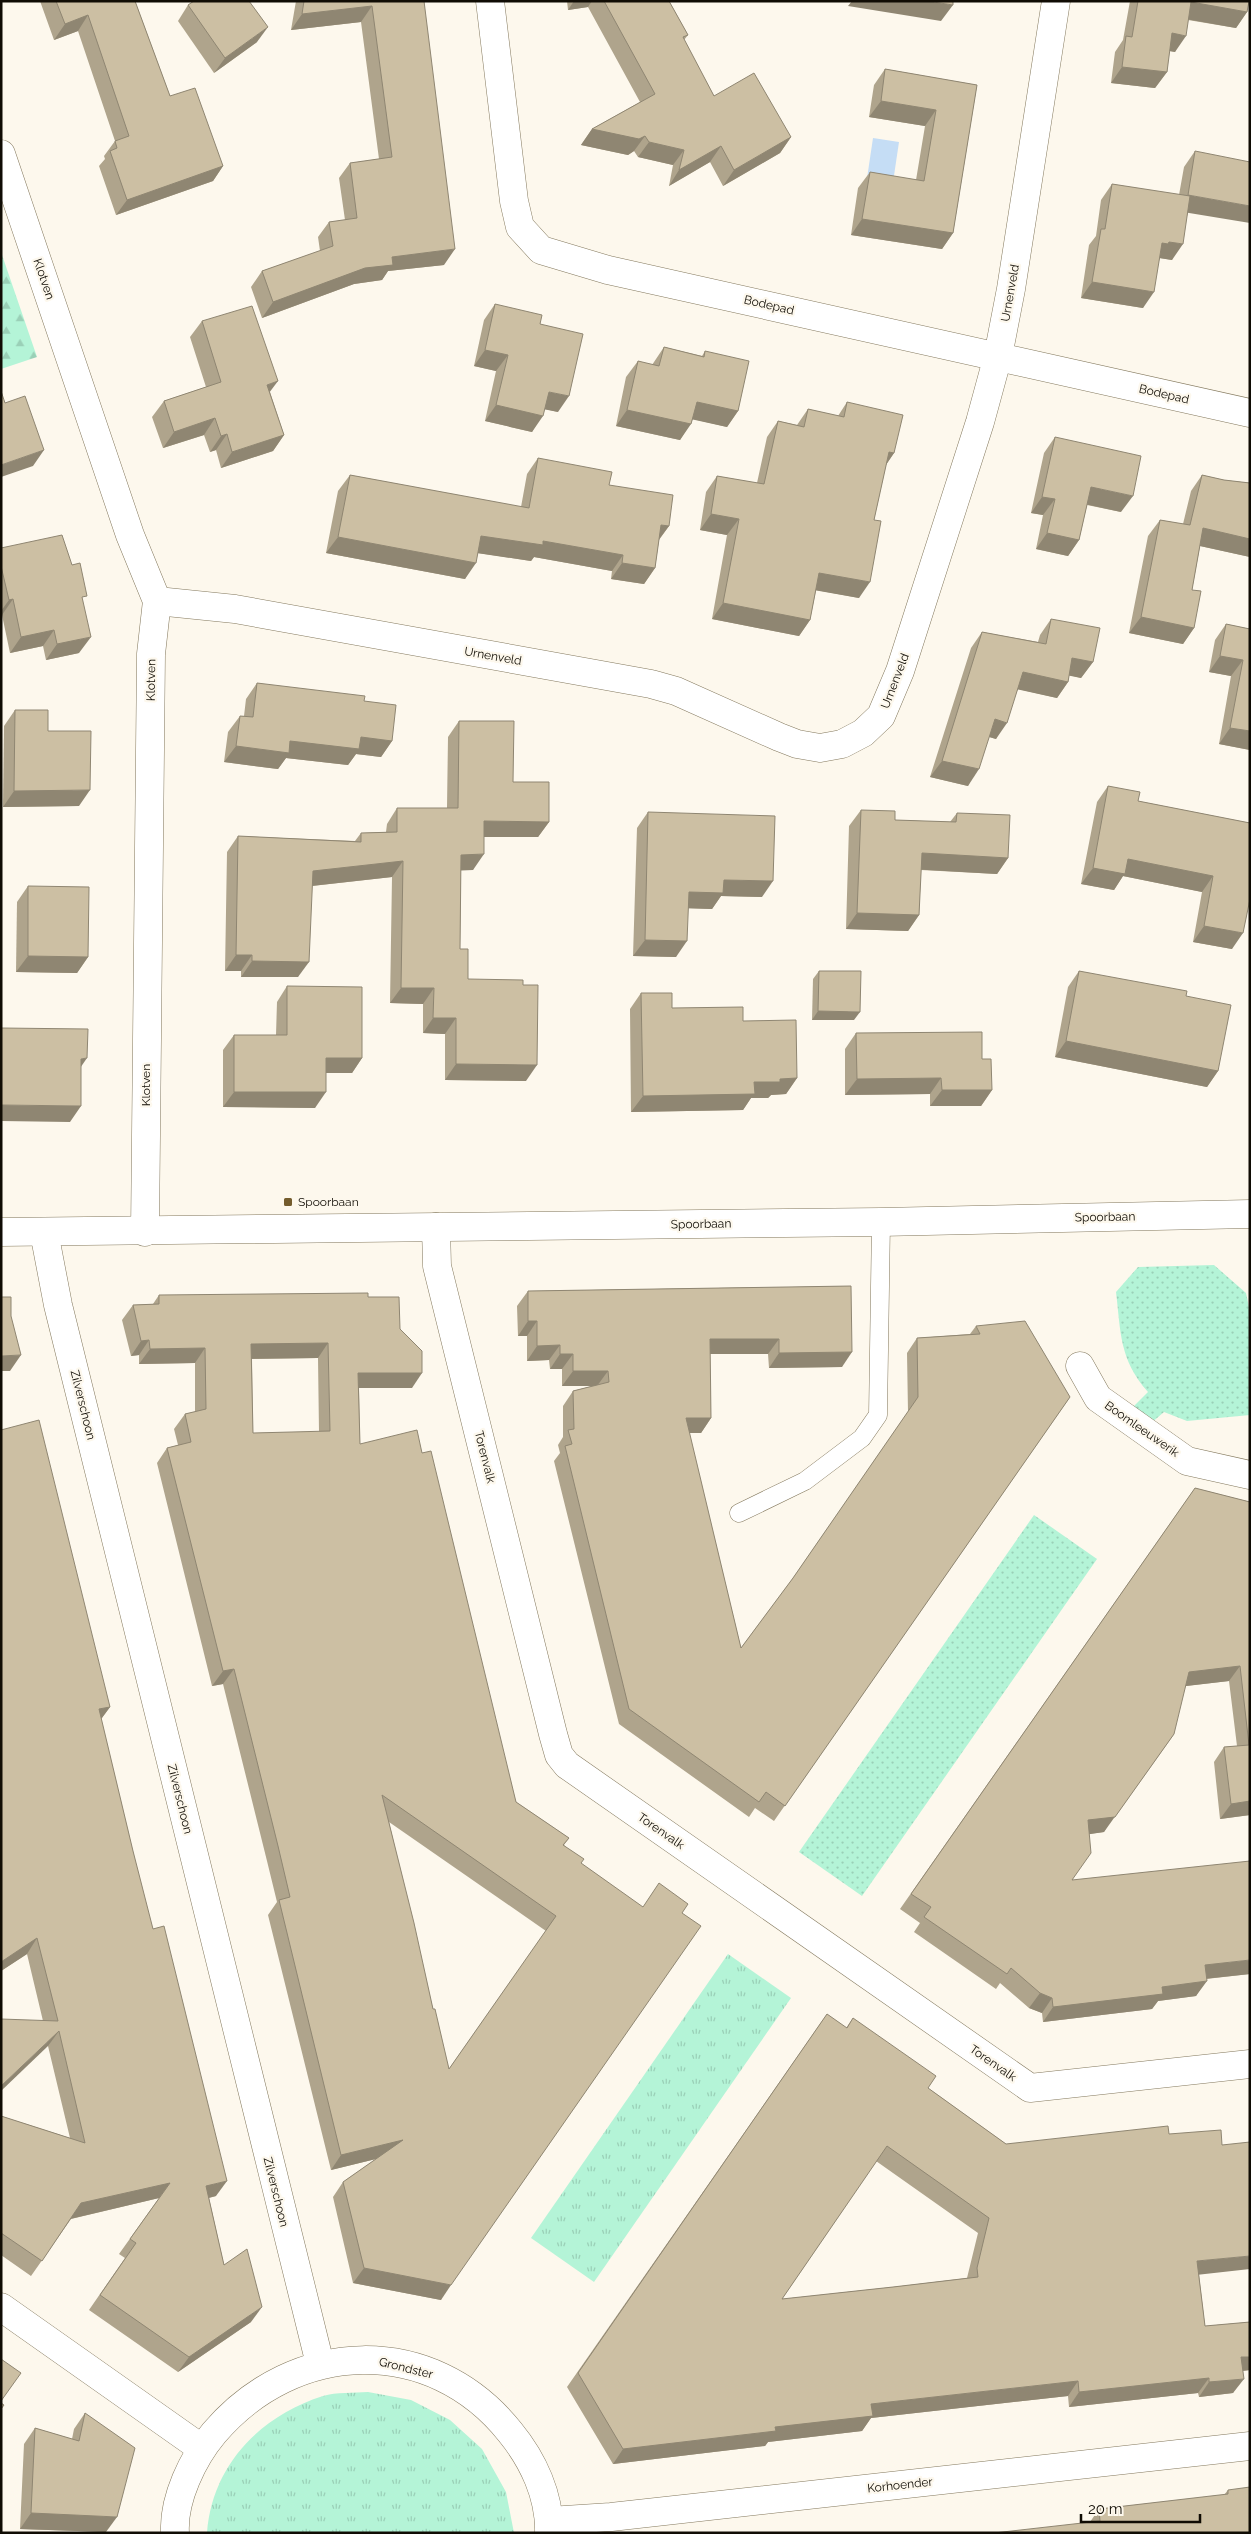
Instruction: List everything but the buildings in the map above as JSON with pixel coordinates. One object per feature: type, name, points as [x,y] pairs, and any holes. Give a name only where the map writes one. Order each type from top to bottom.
[{"type":"street","name":"Bodepad","points":[[490,1],[514,201],[520,226],[541,250],[608,270],[1250,414]]},
{"type":"street","name":"Urnenveld","points":[[157,601],[236,609],[651,684],[676,691],[797,744],[820,748],[842,744],[864,733],[881,716],[889,700],[980,422],[998,356],[1011,288],[1056,1]]},
{"type":"street","name":"Klotven","points":[[1,154],[130,535],[157,601],[151,654],[145,1232]]},
{"type":"street","name":"Spoorbaan","points":[[1,1232],[145,1232],[881,1222],[1250,1214]]},
{"type":"street","name":"Torenvalk","points":[[436,1227],[437,1266],[553,1734],[559,1755],[566,1765],[1030,2088],[1250,2064]]},
{"type":"street","name":"Zilverschoon","points":[[44,1232],[58,1305],[320,2364]]},
{"type":"street","name":"Boomleeuwerik","points":[[1080,1366],[1098,1398],[1186,1461],[1250,1475]]},
{"type":"street","points":[[1,2307],[201,2448]]},
{"type":"street","name":"Grondster","points":[[174,2533],[182,2486],[201,2448],[232,2411],[268,2386],[305,2368],[353,2359],[384,2361],[430,2372],[465,2390],[501,2421],[520,2444],[536,2474],[549,2527]]},
{"type":"street","name":"Korhoender","points":[[549,2527],[611,2517],[1250,2446]]},
{"type":"lane","points":[[739,1513],[804,1481],[862,1438],[878,1415],[881,1222]]},
{"type":"green space","points":[[1,252],[37,357],[1,369]]},
{"type":"green space","points":[[1214,1265],[1246,1293],[1250,1312],[1250,1415],[1187,1421],[1164,1412],[1150,1424],[1130,1410],[1148,1392],[1131,1368],[1126,1357],[1116,1292],[1138,1267]]},
{"type":"green space","points":[[1034,1515],[1097,1559],[862,1896],[799,1852]]},
{"type":"green space","points":[[728,1954],[791,1998],[594,2282],[531,2238]]},
{"type":"green space","points":[[368,2392],[411,2400],[450,2420],[482,2449],[506,2492],[514,2533],[207,2533],[211,2508],[218,2486],[229,2465],[243,2446],[260,2430],[279,2416],[323,2396],[339,2393]]},
{"type":"water","points":[[873,138],[899,142],[892,189],[866,185]]},
{"type":"place","name":"Spoorbaan","points":[[288,1202]]}]
